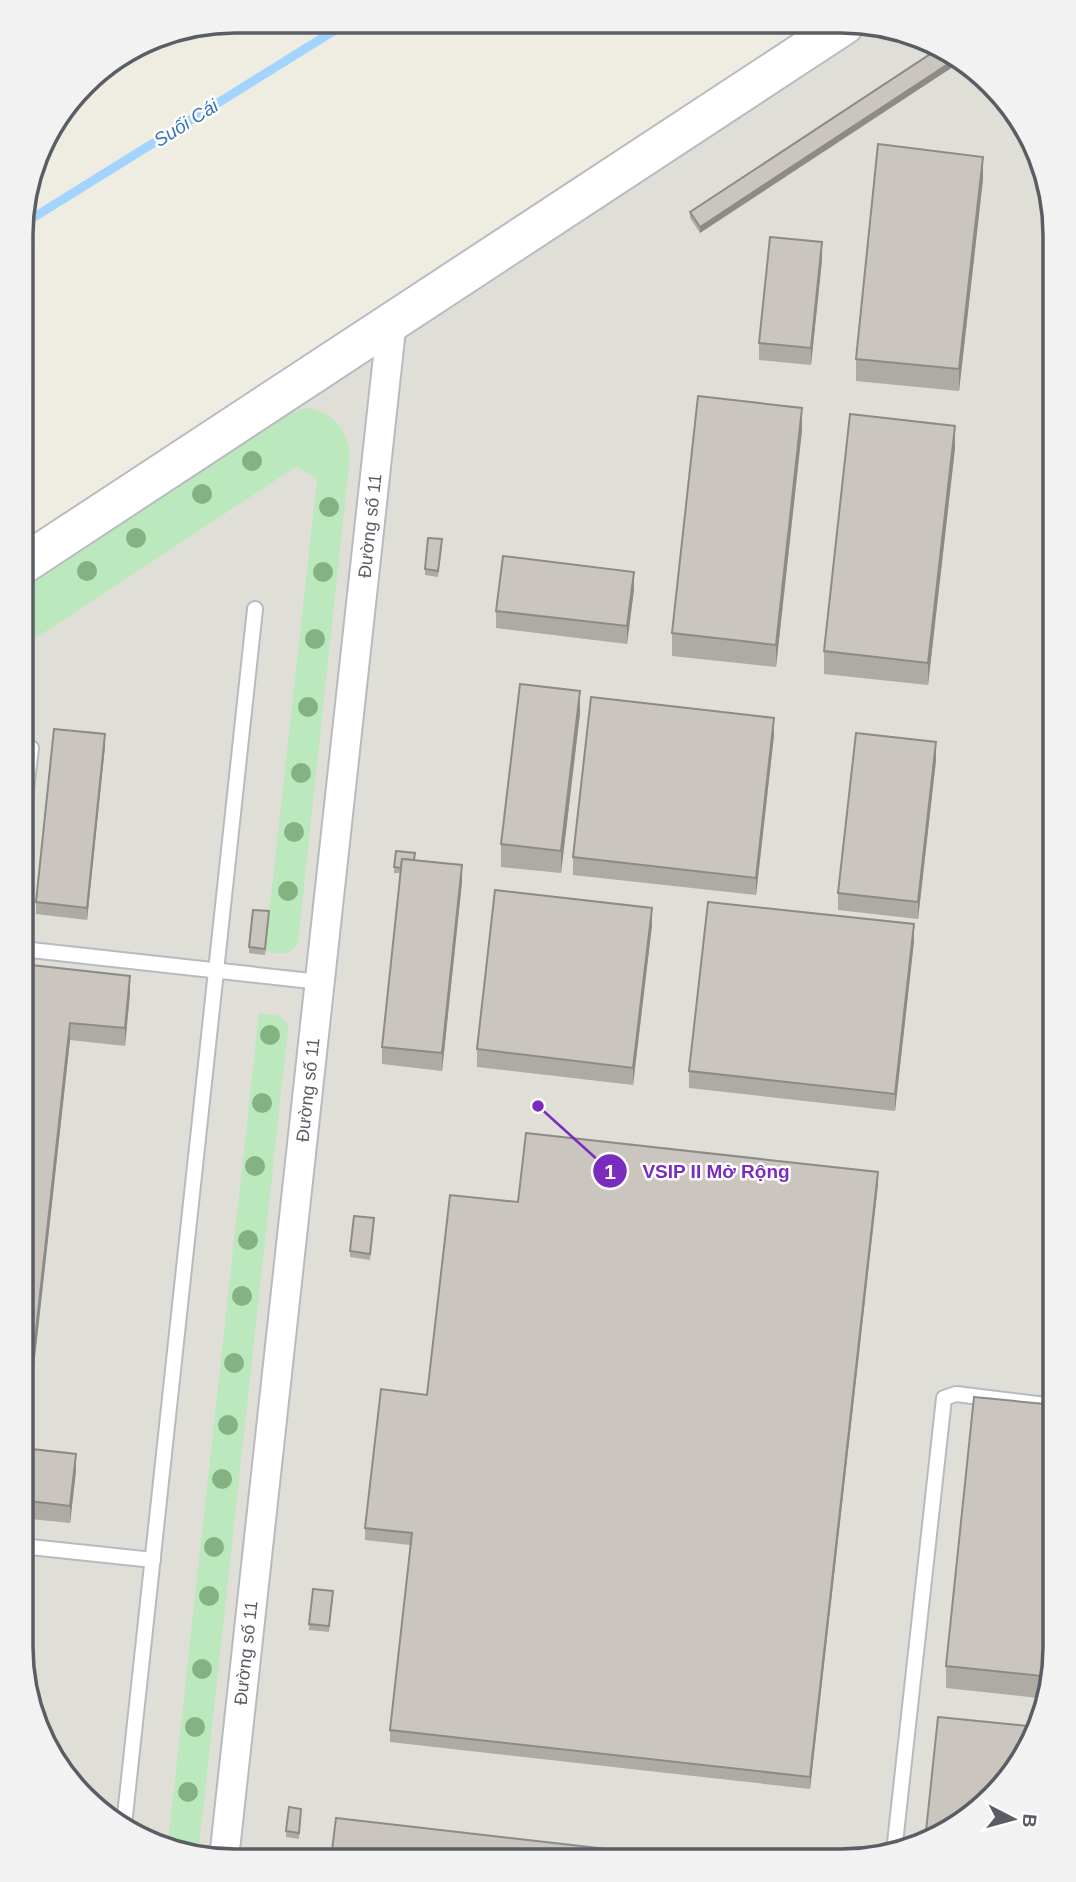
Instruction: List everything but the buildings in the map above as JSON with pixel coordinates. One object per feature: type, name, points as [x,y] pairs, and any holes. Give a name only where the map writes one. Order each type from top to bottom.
[{"type":"street","points":[[33,558],[832,33]]},
{"type":"street","name":"Đường số 11","points":[[225,1848],[392,320]]},
{"type":"lane","points":[[125,1816],[255,609]]},
{"type":"lane","points":[[33,950],[320,982]]},
{"type":"lane","points":[[895,1841],[944,1398],[956,1394],[1042,1404]]},
{"type":"lane","points":[[33,1547],[153,1560]]},
{"type":"shaded area","points":[[832,33],[880,37],[906,44],[953,67],[993,102],[1022,146],[1036,183],[1043,235],[1042,1660],[1032,1712],[1016,1748],[989,1784],[978,1784],[978,1795],[953,1815],[906,1838],[880,1845],[841,1849],[209,1847],[183,1842],[134,1822],[92,1790],[60,1748],[44,1712],[37,1686],[33,1647],[33,558]]},
{"type":"green space","points":[[304,408],[330,417],[342,429],[350,456],[298,942],[292,950],[280,953],[265,952],[317,479],[297,466],[33,640],[33,583],[287,415]]},
{"type":"green space","points":[[259,1013],[280,1016],[288,1029],[199,1845],[169,1837]]},
{"type":"waterway","name":"Suối Cái","points":[[34,217],[329,34]]},
{"type":"place","name":"VSIP II Mở Rộng","points":[[538,1106]]}]
